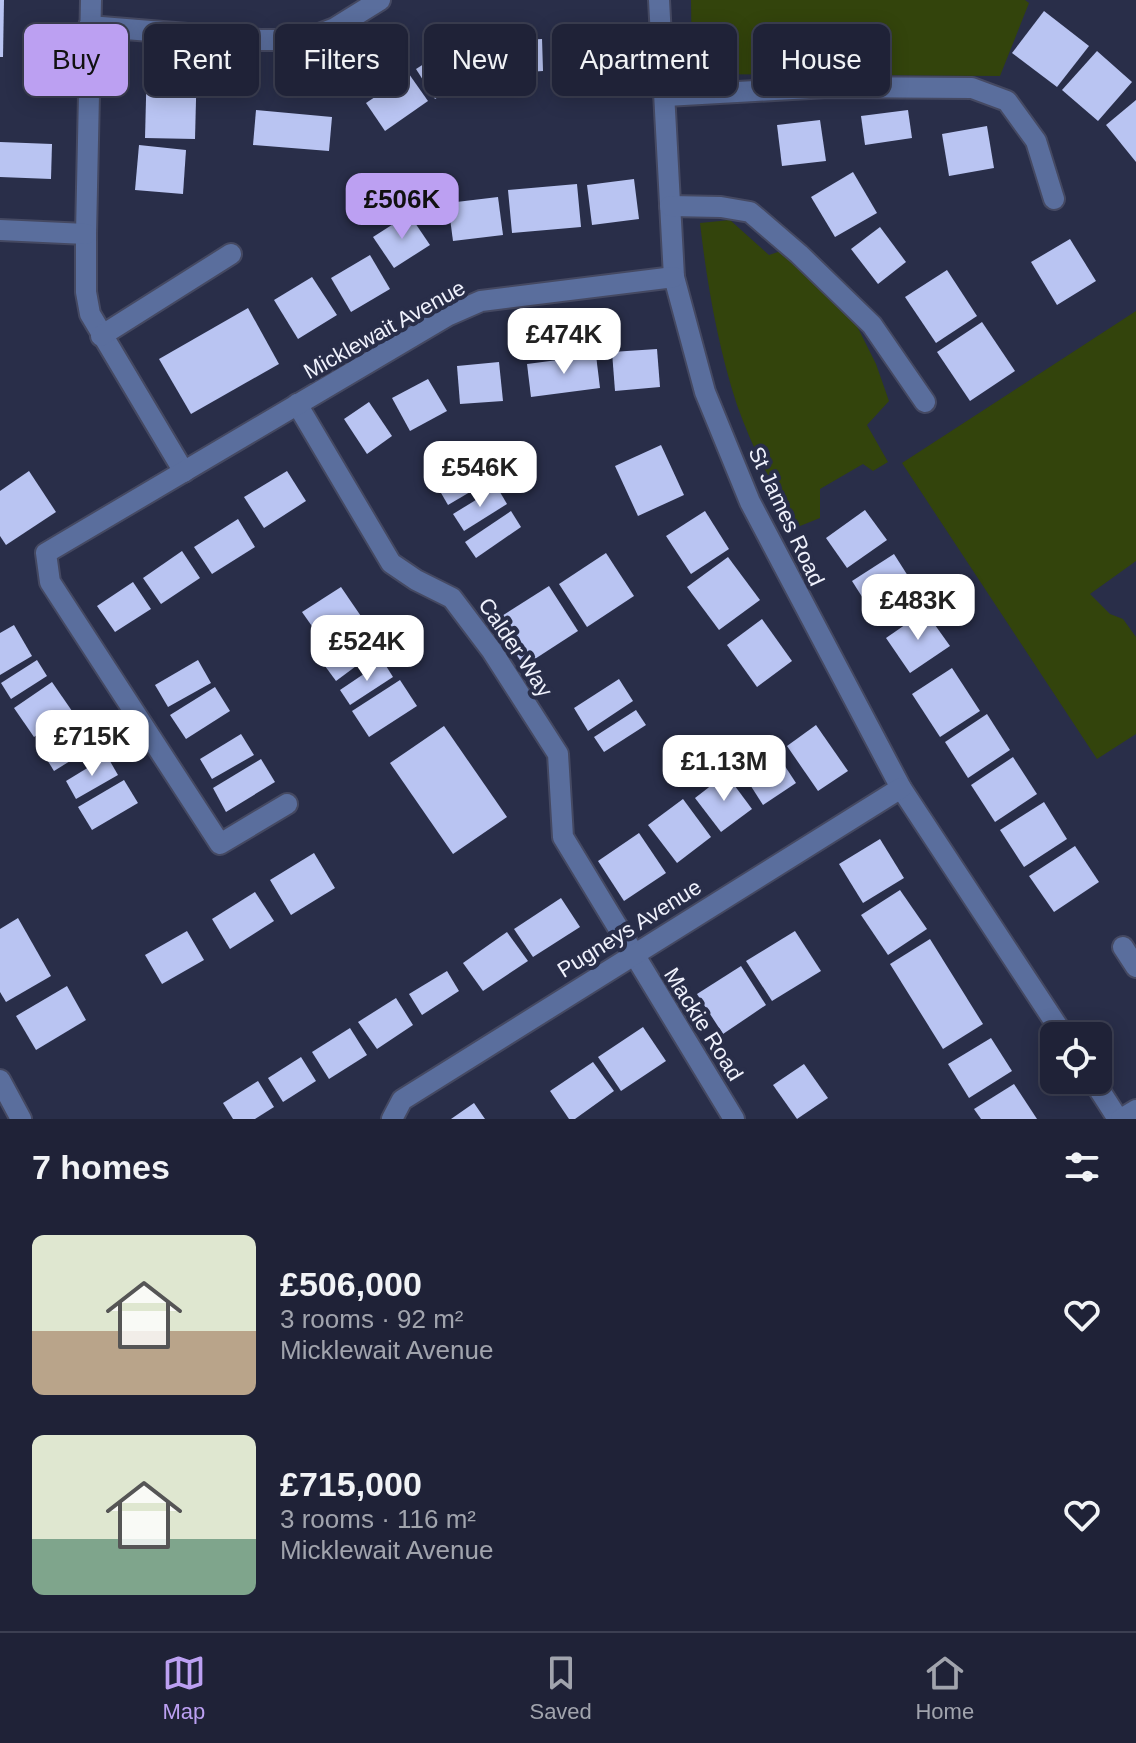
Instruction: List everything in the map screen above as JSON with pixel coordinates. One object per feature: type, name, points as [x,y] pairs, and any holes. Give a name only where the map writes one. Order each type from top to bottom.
[{"type":"street","points":[[89,24],[91,0]]},
{"type":"street","points":[[128,29],[261,40],[304,40],[335,28],[380,0]]},
{"type":"street","name":"St James Road","points":[[659,0],[661,24]]},
{"type":"street","points":[[737,92],[828,87],[972,88],[1007,101],[1036,141],[1054,199]]},
{"type":"street","points":[[88,96],[86,292],[90,314],[184,472]]},
{"type":"street","name":"St James Road","points":[[666,96],[674,277],[705,392],[750,502],[901,788],[1055,1022]]},
{"type":"street","points":[[670,206],[721,207],[750,212],[799,254],[872,325],[925,402]]},
{"type":"street","points":[[0,230],[86,234]]},
{"type":"street","points":[[101,336],[231,254]]},
{"type":"street","name":"Micklewait Avenue","points":[[287,804],[220,844],[50,582],[46,553],[449,315],[481,301],[674,277]]},
{"type":"street","name":"Calder Way","points":[[297,404],[391,563],[452,598],[492,651],[558,754],[563,837],[632,955]]},
{"type":"street","name":"Pugneys Avenue","points":[[392,1119],[402,1100],[901,788]]},
{"type":"street","points":[[1123,947],[1136,967]]},
{"type":"street","name":"Mackie Road","points":[[632,955],[734,1119]]},
{"type":"street","points":[[0,1080],[12,1112]]},
{"type":"street","points":[[1103,1094],[1120,1119],[1136,1110]]},
{"type":"green space","points":[[691,0],[1025,0],[1029,3],[1000,76],[890,75],[890,24],[753,24],[753,74],[737,74],[737,24],[691,24]]},
{"type":"green space","points":[[730,220],[769,255],[802,244],[853,318],[876,364],[889,401],[867,425],[888,462],[873,471],[863,464],[820,489],[820,518],[795,528],[743,421],[719,338],[700,223]]},
{"type":"green space","points":[[1136,311],[1136,561],[1090,594],[1110,614],[1123,619],[1136,637],[1136,734],[1097,759],[902,463]]},
{"type":"building","points":[[0,0],[4,0],[3,57],[0,57]]},
{"type":"building","points":[[1044,11],[1089,46],[1057,87],[1012,53]]},
{"type":"building","points":[[536,39],[542,39],[543,71],[536,71]]},
{"type":"building","points":[[1097,51],[1132,82],[1098,121],[1062,90]]},
{"type":"building","points":[[424,64],[424,82],[416,69]]},
{"type":"building","points":[[408,75],[428,101],[385,131],[366,103],[376,96],[408,96]]},
{"type":"building","points":[[146,96],[196,96],[195,139],[145,138]]},
{"type":"building","points":[[1136,100],[1136,162],[1106,125]]},
{"type":"building","points":[[256,110],[332,117],[329,151],[253,145]]},
{"type":"building","points":[[908,110],[912,138],[865,145],[861,116]]},
{"type":"building","points":[[820,120],[826,161],[782,166],[777,125]]},
{"type":"building","points":[[987,126],[994,168],[949,176],[942,134]]},
{"type":"building","points":[[0,142],[52,144],[51,179],[0,177]]},
{"type":"building","points":[[139,145],[186,150],[183,194],[135,190]]},
{"type":"building","points":[[853,172],[877,213],[835,237],[811,197]]},
{"type":"building","points":[[634,179],[639,219],[592,225],[587,185]]},
{"type":"building","points":[[577,184],[581,227],[512,233],[508,190]]},
{"type":"building","points":[[498,197],[503,235],[453,241],[448,203]]},
{"type":"building","points":[[409,214],[430,245],[394,268],[373,237]]},
{"type":"building","points":[[880,227],[906,262],[878,284],[851,249]]},
{"type":"building","points":[[1070,239],[1096,281],[1057,305],[1031,262]]},
{"type":"building","points":[[370,255],[390,289],[351,312],[331,278]]},
{"type":"building","points":[[947,270],[977,316],[936,343],[905,297]]},
{"type":"building","points":[[312,277],[337,315],[298,339],[274,300]]},
{"type":"building","points":[[248,308],[279,364],[191,414],[159,359]]},
{"type":"building","points":[[982,322],[1015,371],[970,401],[937,352]]},
{"type":"building","points":[[657,349],[660,387],[615,391],[612,352]]},
{"type":"building","points":[[596,355],[600,388],[531,397],[527,364]]},
{"type":"building","points":[[499,362],[503,401],[460,404],[457,366]]},
{"type":"building","points":[[428,379],[447,411],[410,431],[392,398]]},
{"type":"building","points":[[369,402],[392,436],[367,454],[344,419]]},
{"type":"building","points":[[661,445],[684,495],[638,516],[615,466]]},
{"type":"building","points":[[482,461],[492,479],[448,505],[437,486]]},
{"type":"building","points":[[29,471],[56,512],[6,545],[0,536],[0,491]]},
{"type":"building","points":[[287,471],[306,501],[264,528],[244,497]]},
{"type":"building","points":[[497,487],[507,504],[464,531],[453,514]]},
{"type":"building","points":[[865,510],[887,540],[847,568],[826,538]]},
{"type":"building","points":[[511,511],[521,527],[476,558],[465,542]]},
{"type":"building","points":[[705,511],[729,549],[691,574],[666,536]]},
{"type":"building","points":[[238,519],[255,547],[212,574],[194,547]]},
{"type":"building","points":[[182,551],[200,578],[161,604],[143,578]]},
{"type":"building","points":[[606,553],[634,596],[587,627],[559,584]]},
{"type":"building","points":[[894,554],[922,598],[880,625],[852,581]]},
{"type":"building","points":[[728,557],[760,600],[719,630],[687,587]]},
{"type":"building","points":[[133,582],[151,609],[115,632],[97,606]]},
{"type":"building","points":[[549,586],[578,631],[524,666],[494,621]]},
{"type":"building","points":[[341,587],[367,625],[328,649],[302,612]]},
{"type":"building","points":[[925,611],[950,646],[910,673],[886,638]]},
{"type":"building","points":[[762,619],[792,661],[757,687],[727,645]]},
{"type":"building","points":[[14,625],[32,656],[0,675],[0,633]]},
{"type":"building","points":[[369,635],[379,649],[336,681],[325,666]]},
{"type":"building","points":[[37,660],[47,676],[11,699],[1,683]]},
{"type":"building","points":[[198,660],[211,683],[168,707],[155,685]]},
{"type":"building","points":[[383,661],[393,677],[350,705],[340,690]]},
{"type":"building","points":[[952,668],[980,711],[940,737],[912,694]]},
{"type":"building","points":[[619,679],[633,701],[588,731],[574,708]]},
{"type":"building","points":[[400,680],[417,706],[369,737],[352,711]]},
{"type":"building","points":[[52,682],[72,711],[34,737],[14,708]]},
{"type":"building","points":[[215,687],[230,711],[186,739],[170,715]]},
{"type":"building","points":[[636,710],[646,725],[604,752],[594,737]]},
{"type":"building","points":[[987,714],[1010,750],[968,778],[945,742]]},
{"type":"building","points":[[74,722],[91,748],[54,771],[38,745]]},
{"type":"building","points":[[816,725],[848,771],[818,791],[787,746]]},
{"type":"building","points":[[444,726],[507,817],[453,854],[390,763]]},
{"type":"building","points":[[241,734],[254,755],[212,779],[200,759]]},
{"type":"building","points":[[773,748],[796,783],[763,805],[740,769]]},
{"type":"building","points":[[107,756],[118,775],[76,799],[66,781]]},
{"type":"building","points":[[1013,757],[1037,794],[995,822],[971,785]]},
{"type":"building","points":[[261,759],[275,782],[226,812],[213,788]]},
{"type":"building","points":[[726,774],[752,809],[721,832],[695,798]]},
{"type":"building","points":[[124,780],[138,803],[92,830],[78,807]]},
{"type":"building","points":[[683,799],[711,837],[677,863],[648,825]]},
{"type":"building","points":[[1044,802],[1067,839],[1024,867],[1000,830]]},
{"type":"building","points":[[639,833],[666,873],[624,901],[598,861]]},
{"type":"building","points":[[880,839],[904,878],[863,903],[839,864]]},
{"type":"building","points":[[1075,846],[1099,882],[1054,912],[1029,876]]},
{"type":"building","points":[[314,853],[335,888],[291,915],[270,880]]},
{"type":"building","points":[[900,890],[927,929],[888,955],[861,915]]},
{"type":"building","points":[[255,892],[274,921],[230,949],[212,919]]},
{"type":"building","points":[[561,898],[580,927],[533,957],[514,929]]},
{"type":"building","points":[[18,918],[51,976],[6,1002],[0,992],[0,929]]},
{"type":"building","points":[[187,931],[204,960],[162,984],[145,955]]},
{"type":"building","points":[[795,931],[821,971],[772,1001],[746,961]]},
{"type":"building","points":[[507,932],[528,961],[483,991],[463,963]]},
{"type":"building","points":[[930,939],[983,1024],[943,1049],[890,964]]},
{"type":"building","points":[[741,966],[766,1005],[723,1034],[697,994]]},
{"type":"building","points":[[447,971],[459,991],[422,1015],[409,994]]},
{"type":"building","points":[[67,986],[86,1020],[36,1050],[16,1016]]},
{"type":"building","points":[[396,998],[413,1025],[377,1049],[358,1022]]},
{"type":"building","points":[[643,1027],[666,1061],[621,1091],[598,1057]]},
{"type":"building","points":[[350,1028],[367,1055],[329,1079],[312,1052]]},
{"type":"building","points":[[991,1038],[1012,1071],[969,1098],[948,1064]]},
{"type":"building","points":[[301,1057],[316,1081],[283,1102],[268,1078]]},
{"type":"building","points":[[593,1062],[614,1091],[575,1119],[569,1119],[550,1091]]},
{"type":"building","points":[[804,1064],[828,1098],[797,1119],[773,1085]]},
{"type":"building","points":[[258,1081],[274,1107],[255,1119],[233,1119],[223,1103]]},
{"type":"building","points":[[1014,1084],[1037,1119],[981,1119],[974,1109]]},
{"type":"building","points":[[474,1103],[485,1119],[451,1119]]}]
